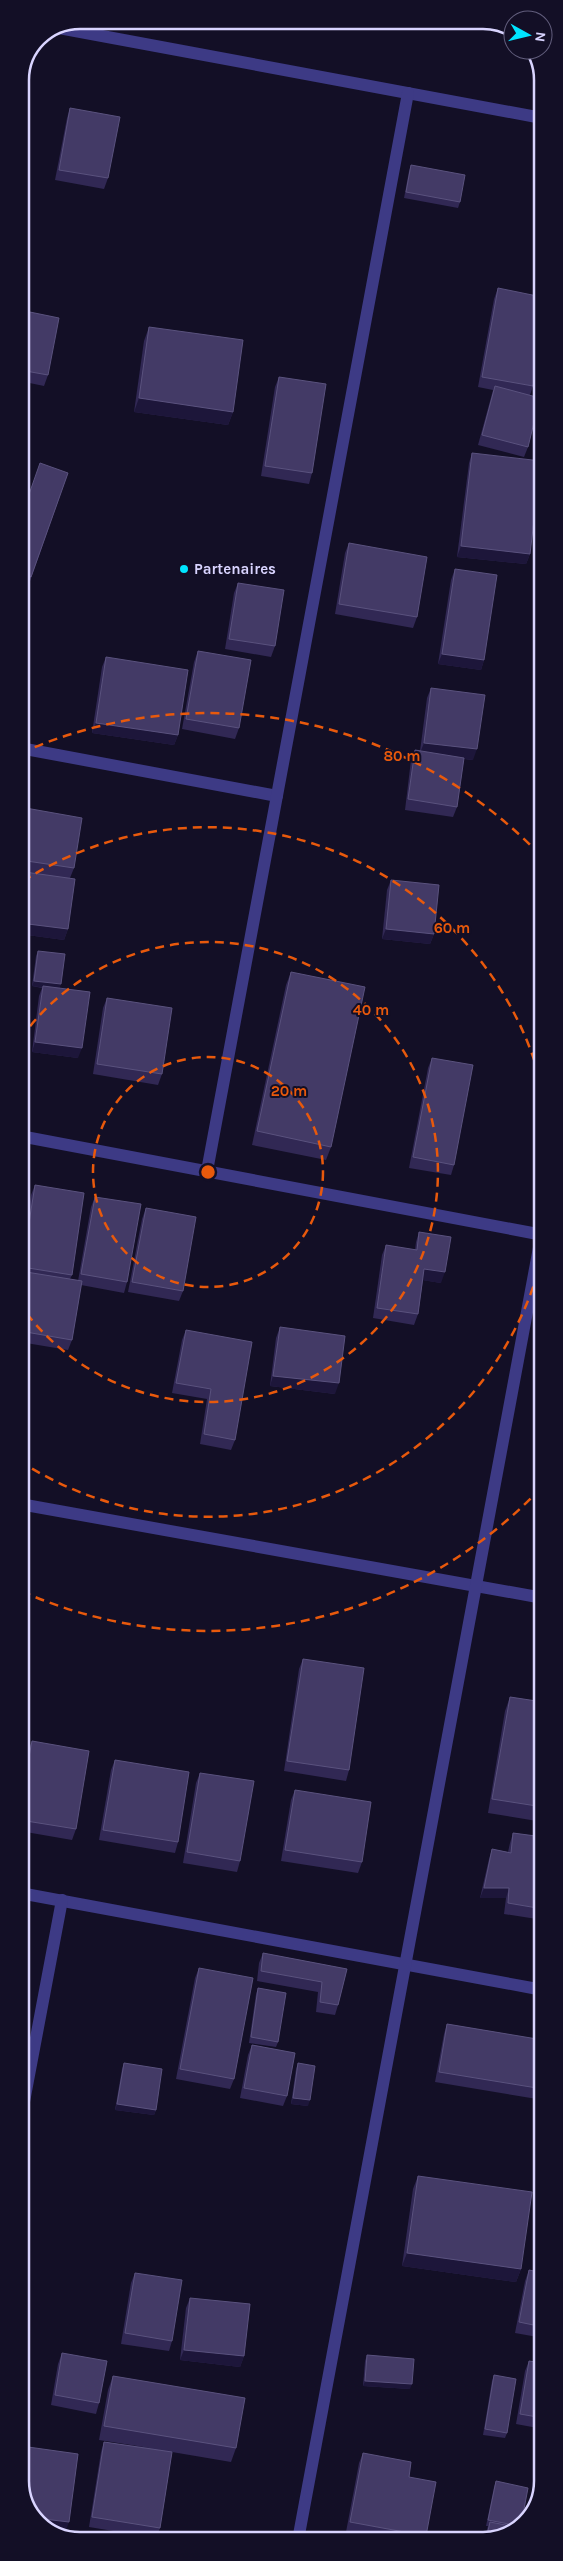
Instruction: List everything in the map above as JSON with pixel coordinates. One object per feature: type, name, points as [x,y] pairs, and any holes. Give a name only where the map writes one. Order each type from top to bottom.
[{"type":"street","points":[[69,30],[534,117]]},
{"type":"street","points":[[207,1170],[408,93]]},
{"type":"street","points":[[29,750],[277,796]]},
{"type":"street","points":[[29,1138],[534,1231]]},
{"type":"street","points":[[299,2532],[534,1275]]},
{"type":"street","points":[[29,1506],[534,1596]]},
{"type":"street","points":[[29,1894],[534,1988]]},
{"type":"street","points":[[29,2075],[62,1900]]},
{"type":"building","points":[[70,108],[120,117],[108,178],[59,170]]},
{"type":"building","points":[[411,165],[465,175],[460,202],[406,192]]},
{"type":"building","points":[[498,288],[534,295],[533,386],[482,377]]},
{"type":"building","points":[[29,312],[59,318],[48,375],[29,372]]},
{"type":"building","points":[[149,327],[243,340],[233,412],[139,398]]},
{"type":"building","points":[[279,377],[326,384],[312,473],[265,466]]},
{"type":"building","points":[[495,386],[534,396],[534,422],[528,447],[482,435]]},
{"type":"building","points":[[472,453],[534,460],[534,520],[530,554],[461,546]]},
{"type":"building","points":[[40,463],[68,473],[31,577],[29,576],[29,494]]},
{"type":"building","points":[[349,543],[427,557],[417,617],[339,604]]},
{"type":"building","points":[[455,569],[497,575],[484,660],[442,654]]},
{"type":"building","points":[[238,583],[284,590],[275,646],[229,639]]},
{"type":"building","points":[[198,651],[251,660],[239,728],[186,719]]},
{"type":"building","points":[[106,657],[188,670],[178,735],[96,723]]},
{"type":"building","points":[[431,688],[485,695],[477,749],[424,743]]},
{"type":"building","points":[[415,750],[464,758],[457,807],[408,799]]},
{"type":"building","points":[[29,809],[82,818],[74,868],[29,861]]},
{"type":"building","points":[[29,873],[75,879],[68,929],[29,924]]},
{"type":"building","points":[[391,880],[439,885],[434,934],[386,929]]},
{"type":"building","points":[[38,951],[65,954],[61,984],[34,981]]},
{"type":"building","points":[[291,972],[365,987],[331,1147],[257,1131]]},
{"type":"building","points":[[43,986],[90,992],[82,1048],[35,1042]]},
{"type":"building","points":[[107,998],[172,1008],[162,1074],[97,1064]]},
{"type":"building","points":[[432,1058],[473,1065],[454,1165],[413,1157]]},
{"type":"building","points":[[35,1185],[84,1193],[72,1275],[29,1268],[29,1223]]},
{"type":"building","points":[[95,1197],[141,1204],[127,1282],[81,1274]]},
{"type":"building","points":[[146,1208],[196,1217],[183,1291],[132,1282]]},
{"type":"building","points":[[419,1232],[451,1237],[445,1272],[424,1269],[418,1314],[377,1308],[386,1245],[417,1250]]},
{"type":"building","points":[[29,1272],[82,1281],[72,1340],[29,1333]]},
{"type":"building","points":[[280,1327],[345,1336],[339,1383],[273,1376]]},
{"type":"building","points":[[186,1330],[252,1342],[235,1440],[204,1434],[211,1389],[176,1383]]},
{"type":"building","points":[[303,1659],[364,1668],[349,1770],[287,1761]]},
{"type":"building","points":[[510,1697],[534,1701],[534,1806],[492,1799]]},
{"type":"building","points":[[32,1741],[89,1751],[76,1829],[29,1821],[29,1757]]},
{"type":"building","points":[[115,1760],[189,1772],[178,1842],[103,1830]]},
{"type":"building","points":[[200,1773],[254,1781],[240,1861],[187,1852]]},
{"type":"building","points":[[295,1790],[371,1802],[362,1862],[285,1850]]},
{"type":"building","points":[[513,1833],[534,1836],[534,1907],[508,1903],[509,1888],[484,1888],[492,1849],[511,1853]]},
{"type":"building","points":[[263,1953],[347,1969],[338,2005],[320,2002],[322,1982],[261,1971]]},
{"type":"building","points":[[199,1968],[253,1978],[234,2079],[180,2069]]},
{"type":"building","points":[[258,1988],[286,1993],[278,2042],[251,2037]]},
{"type":"building","points":[[447,2024],[534,2038],[534,2088],[439,2072]]},
{"type":"building","points":[[252,2045],[295,2053],[287,2096],[244,2088]]},
{"type":"building","points":[[124,2063],[162,2069],[156,2110],[117,2104]]},
{"type":"building","points":[[298,2063],[315,2066],[310,2100],[293,2098]]},
{"type":"building","points":[[418,2176],[532,2192],[521,2269],[407,2253]]},
{"type":"building","points":[[529,2270],[534,2271],[534,2325],[519,2322]]},
{"type":"building","points":[[135,2273],[182,2280],[172,2341],[125,2333]]},
{"type":"building","points":[[190,2298],[250,2304],[244,2356],[184,2350]]},
{"type":"building","points":[[62,2353],[107,2361],[99,2403],[55,2395]]},
{"type":"building","points":[[367,2355],[414,2359],[412,2384],[365,2381]]},
{"type":"building","points":[[529,2361],[534,2362],[534,2416],[520,2414]]},
{"type":"building","points":[[494,2375],[516,2379],[507,2433],[485,2429]]},
{"type":"building","points":[[113,2376],[245,2398],[236,2448],[104,2426]]},
{"type":"building","points":[[104,2442],[172,2452],[160,2528],[92,2517]]},
{"type":"building","points":[[29,2447],[78,2454],[69,2522],[46,2519],[34,2504],[29,2488]]},
{"type":"building","points":[[363,2453],[411,2462],[409,2477],[436,2482],[427,2532],[404,2532],[350,2522]]},
{"type":"building","points":[[496,2481],[528,2488],[523,2514],[514,2522],[510,2524],[488,2520]]},
{"type":"building","points":[[490,2522],[508,2525],[500,2530],[488,2532]]},
{"type":"place","name":"Partenaires","points":[[184,569]]}]
